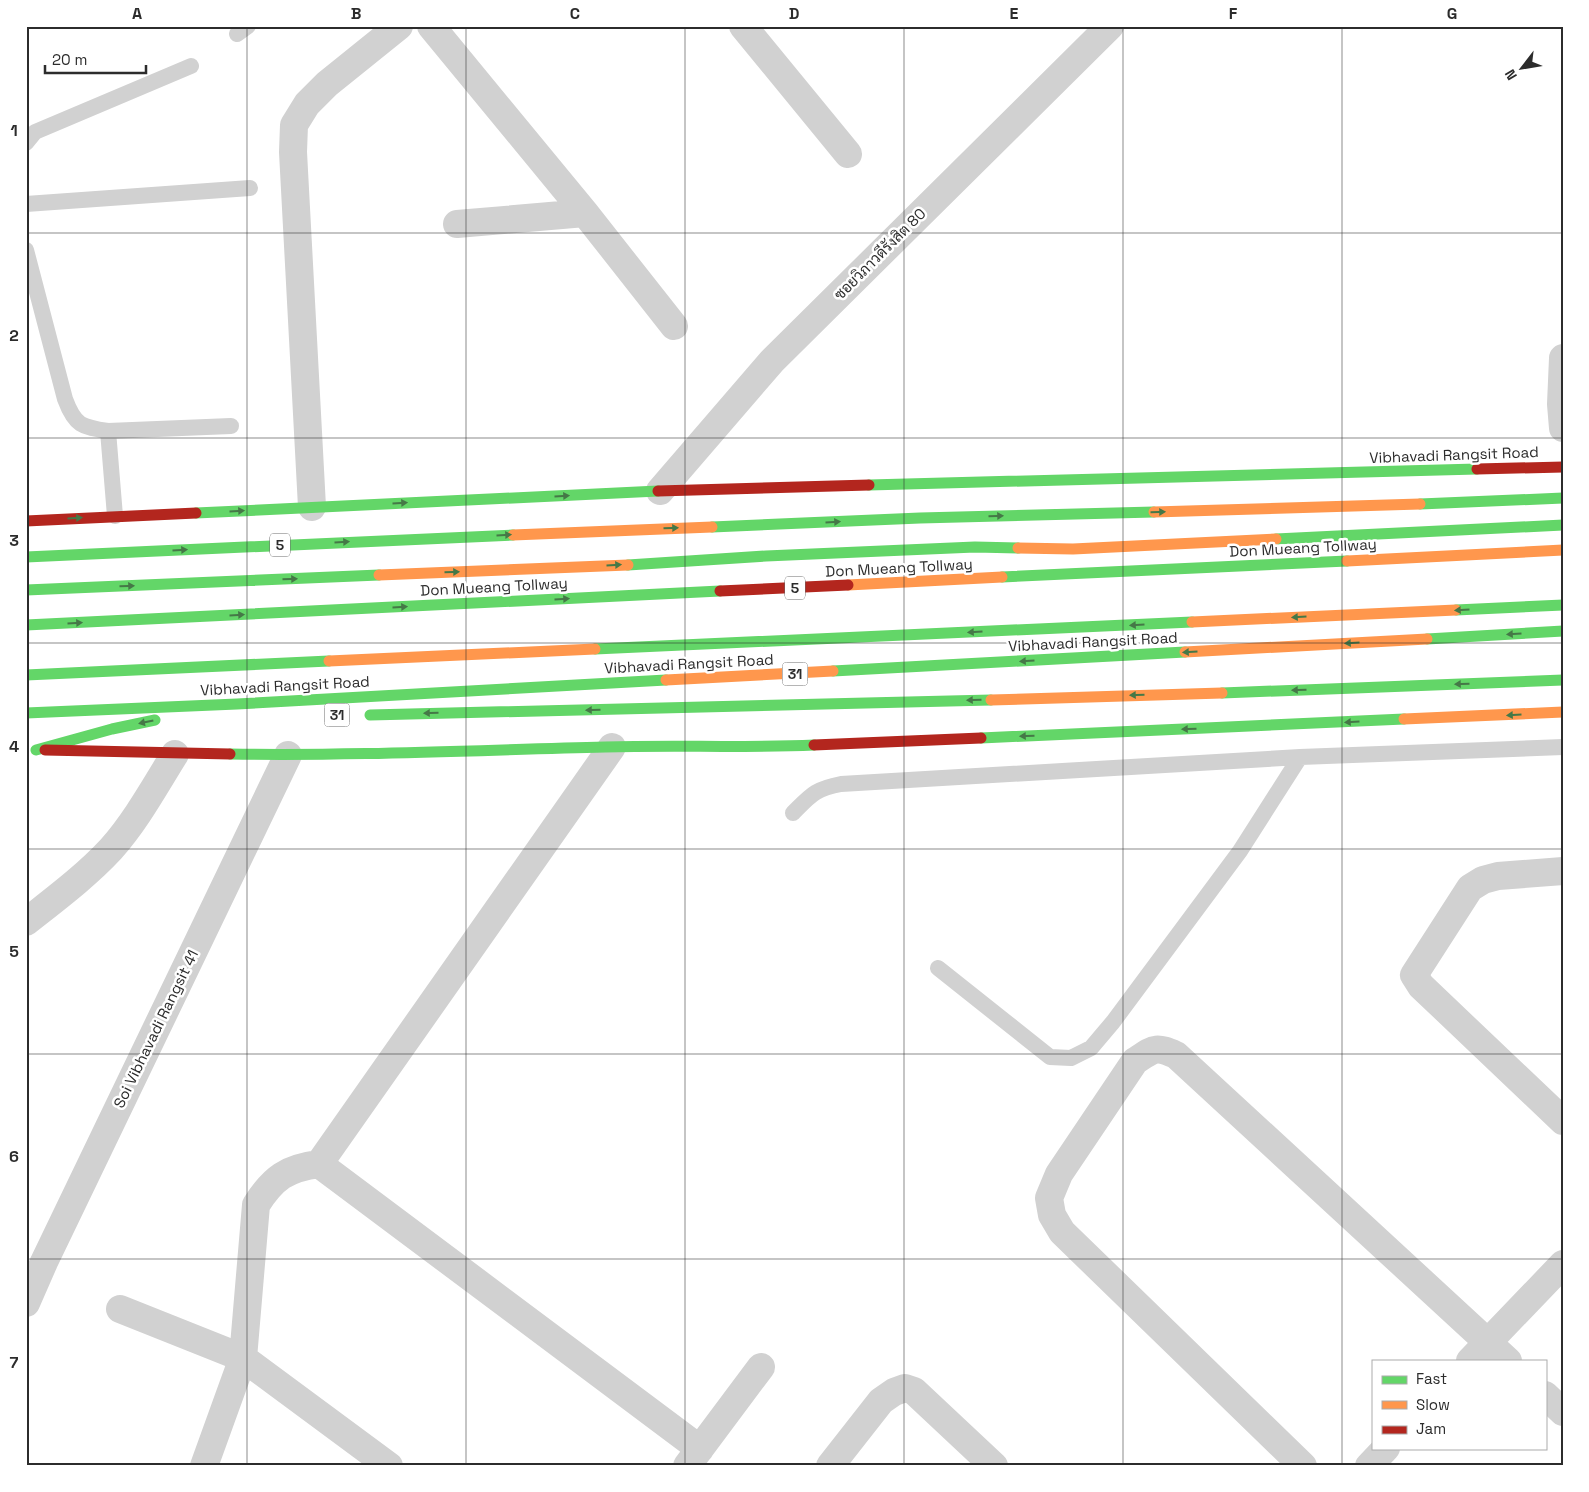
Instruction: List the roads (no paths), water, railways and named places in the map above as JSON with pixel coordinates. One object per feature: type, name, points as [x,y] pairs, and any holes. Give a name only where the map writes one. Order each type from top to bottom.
[{"type":"main road","name":"Vibhavadi Rangsit Road","points":[[26,521],[660,491],[1563,467]]},
{"type":"main road","name":"5","points":[[26,557],[920,518],[1312,508],[1563,498]]},
{"type":"main road","points":[[26,590],[606,566],[766,556],[965,548],[1092,548],[1563,525]]},
{"type":"main road","name":"Don Mueang Tollway","points":[[26,625],[1563,550]]},
{"type":"main road","points":[[26,675],[1563,605]]},
{"type":"main road","name":"Vibhavadi Rangsit Road","points":[[26,713],[247,703],[1563,631]]},
{"type":"main road","name":"31","points":[[362,715],[642,710],[1563,680]]},
{"type":"main road","points":[[31,750],[288,755],[612,748],[774,747],[1563,712]]},
{"type":"main road","points":[[31,750],[112,729],[163,718],[173,718]]},
{"type":"street","points":[[312,507],[292,152],[294,125],[308,104],[327,84],[399,26]]},
{"type":"street","points":[[431,26],[585,213],[674,326]]},
{"type":"street","points":[[743,26],[848,154]]},
{"type":"street","name":"ซอยวิภาวดีรังสิต 80","points":[[660,491],[772,361],[1110,26]]},
{"type":"street","points":[[457,224],[585,213]]},
{"type":"street","points":[[1563,358],[1561,404],[1563,428]]},
{"type":"street","points":[[319,1164],[612,748]]},
{"type":"street","points":[[26,922],[82,876],[110,850],[132,822],[175,754]]},
{"type":"street","name":"Soi Vibhavadi Rangsit 41","points":[[26,1303],[288,755]]},
{"type":"street","points":[[1563,872],[1498,876],[1483,880],[1470,888],[1414,975],[1421,986],[1563,1121]]},
{"type":"street","points":[[1303,1466],[1062,1232],[1052,1215],[1048,1198],[1059,1174],[1135,1061],[1151,1050],[1161,1049],[1176,1055],[1479,1351],[1505,1360]]},
{"type":"street","points":[[204,1466],[243,1358],[256,1205],[266,1189],[281,1176],[303,1166],[319,1164],[694,1457],[761,1367]]},
{"type":"street","points":[[1479,1351],[1563,1264]]},
{"type":"street","points":[[120,1309],[243,1358],[389,1466]]},
{"type":"street","points":[[830,1466],[881,1401],[894,1392],[905,1388],[914,1391],[994,1466]]},
{"type":"street","points":[[1546,1397],[1563,1412]]},
{"type":"street","points":[[1369,1466],[1384,1450]]},
{"type":"lane","points":[[26,143],[35,132],[191,66]]},
{"type":"lane","points":[[26,204],[250,188]]},
{"type":"lane","points":[[26,250],[65,400],[70,413],[76,420],[86,428],[108,431],[231,426]]},
{"type":"lane","points":[[108,431],[115,516]]},
{"type":"lane","points":[[793,813],[812,793],[841,784],[1300,757],[1563,747]]},
{"type":"lane","points":[[938,968],[1050,1057],[1071,1058],[1091,1048],[1113,1022],[1240,851],[1300,757]]}]
